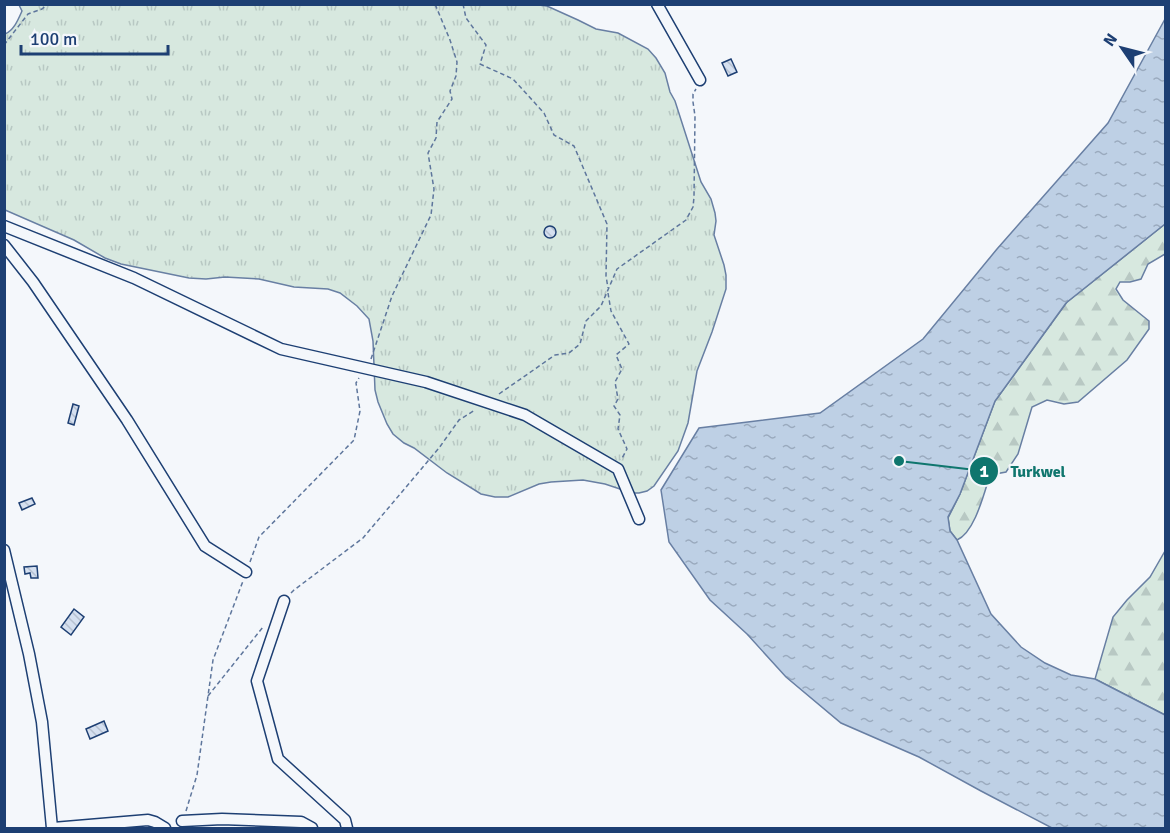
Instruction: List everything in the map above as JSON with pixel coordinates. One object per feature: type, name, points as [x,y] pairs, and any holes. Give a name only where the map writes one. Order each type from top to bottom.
[{"type":"street","points":[[657,4],[700,80]]},
{"type":"street","points":[[4,226],[134,278],[281,349],[426,382],[525,415],[618,469],[639,519]]},
{"type":"street","points":[[4,245],[33,282],[127,420],[205,546],[246,572]]},
{"type":"street","points":[[4,550],[29,654],[42,722],[52,828],[148,820],[165,828]]},
{"type":"street","points":[[285,601],[257,681],[278,759],[345,820],[347,828]]},
{"type":"street","points":[[182,821],[222,819],[301,822],[312,828]]},
{"type":"path","points":[[4,45],[28,14],[48,4]]},
{"type":"path","points":[[182,821],[197,775],[213,660],[259,537],[354,440],[360,411],[356,383],[373,356],[392,296],[431,215],[434,189],[428,153],[436,138],[437,122],[452,99],[450,91],[456,76],[457,62],[435,4]]},
{"type":"path","points":[[463,4],[466,18],[486,45],[480,64],[513,79],[544,112],[554,135],[574,146],[607,224],[606,276],[611,311],[630,344],[616,355],[622,369],[615,382],[618,399],[614,406],[620,415],[618,429],[627,449],[616,468]]},
{"type":"green space","points":[[19,5],[538,5],[547,6],[596,29],[618,33],[648,49],[665,73],[701,182],[711,199],[716,221],[714,235],[726,275],[726,289],[697,371],[688,423],[678,451],[654,486],[647,491],[632,493],[583,480],[539,484],[508,497],[481,494],[447,473],[393,434],[375,390],[373,341],[369,319],[340,293],[328,289],[294,287],[259,279],[189,278],[121,264],[105,258],[74,240],[5,210],[5,34],[19,18],[22,11]]},
{"type":"green space","points":[[1165,224],[1165,254],[1148,264],[1141,279],[1120,282],[1116,289],[1123,300],[1149,321],[1149,329],[1127,360],[1078,402],[1064,404],[1047,400],[1032,407],[1018,454],[1006,472],[990,475],[974,521],[963,536],[957,540],[950,531],[948,518],[960,494],[995,401],[1067,302]]},
{"type":"green space","points":[[1165,551],[1165,715],[1095,679],[1113,617],[1150,577]]},
{"type":"water","points":[[1165,19],[1165,224],[1066,303],[995,401],[960,494],[948,517],[950,531],[957,540],[991,614],[1021,647],[1045,663],[1071,675],[1095,679],[1165,715],[1165,828],[1052,828],[919,757],[841,723],[786,677],[747,634],[710,600],[669,542],[661,490],[699,428],[820,413],[923,339],[997,249],[1108,123]]},
{"type":"building","points":[[731,59],[737,72],[728,76],[722,63]]},
{"type":"building","points":[[552,226],[555,227],[555,237],[548,238],[545,237],[544,230],[545,227]]},
{"type":"building","points":[[73,404],[79,406],[74,425],[68,423]]},
{"type":"building","points":[[32,498],[35,504],[22,510],[19,503]]},
{"type":"building","points":[[37,566],[38,578],[31,578],[30,573],[25,574],[24,567]]},
{"type":"building","points":[[74,609],[84,617],[71,635],[61,627]]},
{"type":"building","points":[[104,721],[108,731],[90,739],[86,729]]},
{"type":"place","name":"Turkwel","points":[[899,461]]}]
